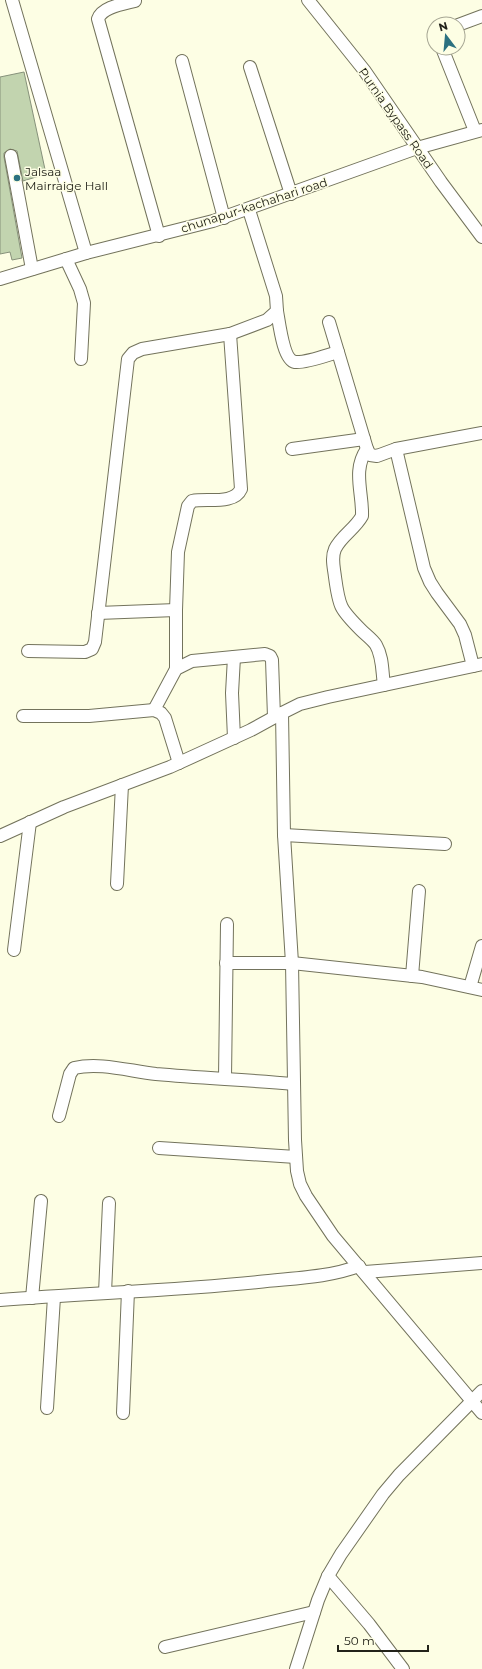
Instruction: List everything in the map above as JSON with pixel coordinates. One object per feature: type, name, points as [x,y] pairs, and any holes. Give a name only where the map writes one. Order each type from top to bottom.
[{"type":"street","points":[[12,0],[86,253]]},
{"type":"street","name":"Purnia Bypass Road","points":[[308,0],[364,70],[417,148],[482,237]]},
{"type":"street","points":[[135,1],[112,7],[100,15],[98,19],[159,236]]},
{"type":"street","points":[[466,22],[482,16]]},
{"type":"street","points":[[446,56],[479,130]]},
{"type":"street","points":[[182,61],[224,218]]},
{"type":"street","points":[[250,67],[291,194]]},
{"type":"street","name":"chunapur-kachahari road","points":[[0,279],[86,253],[159,236],[224,218],[417,148],[479,130]]},
{"type":"street","points":[[11,156],[32,269]]},
{"type":"street","points":[[249,210],[276,296],[277,310],[286,352],[290,359],[294,362],[304,361],[338,352]]},
{"type":"street","points":[[66,259],[80,289],[84,303],[81,359]]},
{"type":"street","points":[[28,650],[89,651],[92,649],[95,642],[128,359],[133,353],[148,348],[230,334],[267,320],[277,310]]},
{"type":"street","points":[[329,322],[365,444],[370,455],[377,456],[396,449],[482,433]]},
{"type":"street","points":[[154,710],[176,668],[178,552],[188,506],[192,501],[200,499],[234,498],[241,489],[230,334]]},
{"type":"street","points":[[292,449],[365,444]]},
{"type":"street","points":[[365,444],[358,467],[362,516],[359,523],[334,550],[333,561],[340,607],[347,616],[376,644],[380,655],[384,685]]},
{"type":"street","points":[[0,836],[64,807],[179,763],[234,738],[300,704],[328,696],[477,665],[460,624],[436,593],[424,568],[396,449]]},
{"type":"street","points":[[98,613],[176,610]]},
{"type":"street","points":[[176,668],[192,661],[265,654],[270,656],[272,660],[278,715],[292,963],[296,1156],[300,1184],[306,1196],[333,1236],[482,1413]]},
{"type":"street","points":[[234,657],[232,692],[234,738]]},
{"type":"street","points":[[23,716],[89,716],[154,710],[161,713],[166,718],[179,763]]},
{"type":"street","points":[[117,884],[122,786]]},
{"type":"street","points":[[14,950],[30,822]]},
{"type":"street","points":[[284,835],[445,844]]},
{"type":"street","points":[[412,976],[419,891]]},
{"type":"street","points":[[225,1078],[227,924]]},
{"type":"street","points":[[470,987],[482,946]]},
{"type":"street","points":[[226,963],[292,963],[412,976],[482,990]]},
{"type":"street","points":[[59,1116],[70,1074],[74,1068],[93,1066],[157,1074],[294,1084]]},
{"type":"street","points":[[159,1148],[296,1156]]},
{"type":"street","points":[[32,1298],[41,1201]]},
{"type":"street","points":[[106,1293],[109,1203]]},
{"type":"street","points":[[0,1300],[228,1285],[328,1275],[362,1269],[482,1263]]},
{"type":"street","points":[[123,1413],[128,1291]]},
{"type":"street","points":[[47,1408],[54,1297]]},
{"type":"street","points":[[296,1669],[314,1612],[328,1576],[341,1554],[383,1494],[399,1475],[482,1391]]},
{"type":"street","points":[[328,1576],[403,1669]]},
{"type":"street","points":[[165,1647],[314,1612]]},
{"type":"building","name":"Jalsaa Mairraige Hall","points":[[24,72],[46,174],[23,181],[17,151],[10,149],[4,153],[22,258],[12,260],[10,252],[0,254],[0,77]]},
{"type":"place","name":"Jalsaa Mairraige Hall","points":[[17,178]]}]
